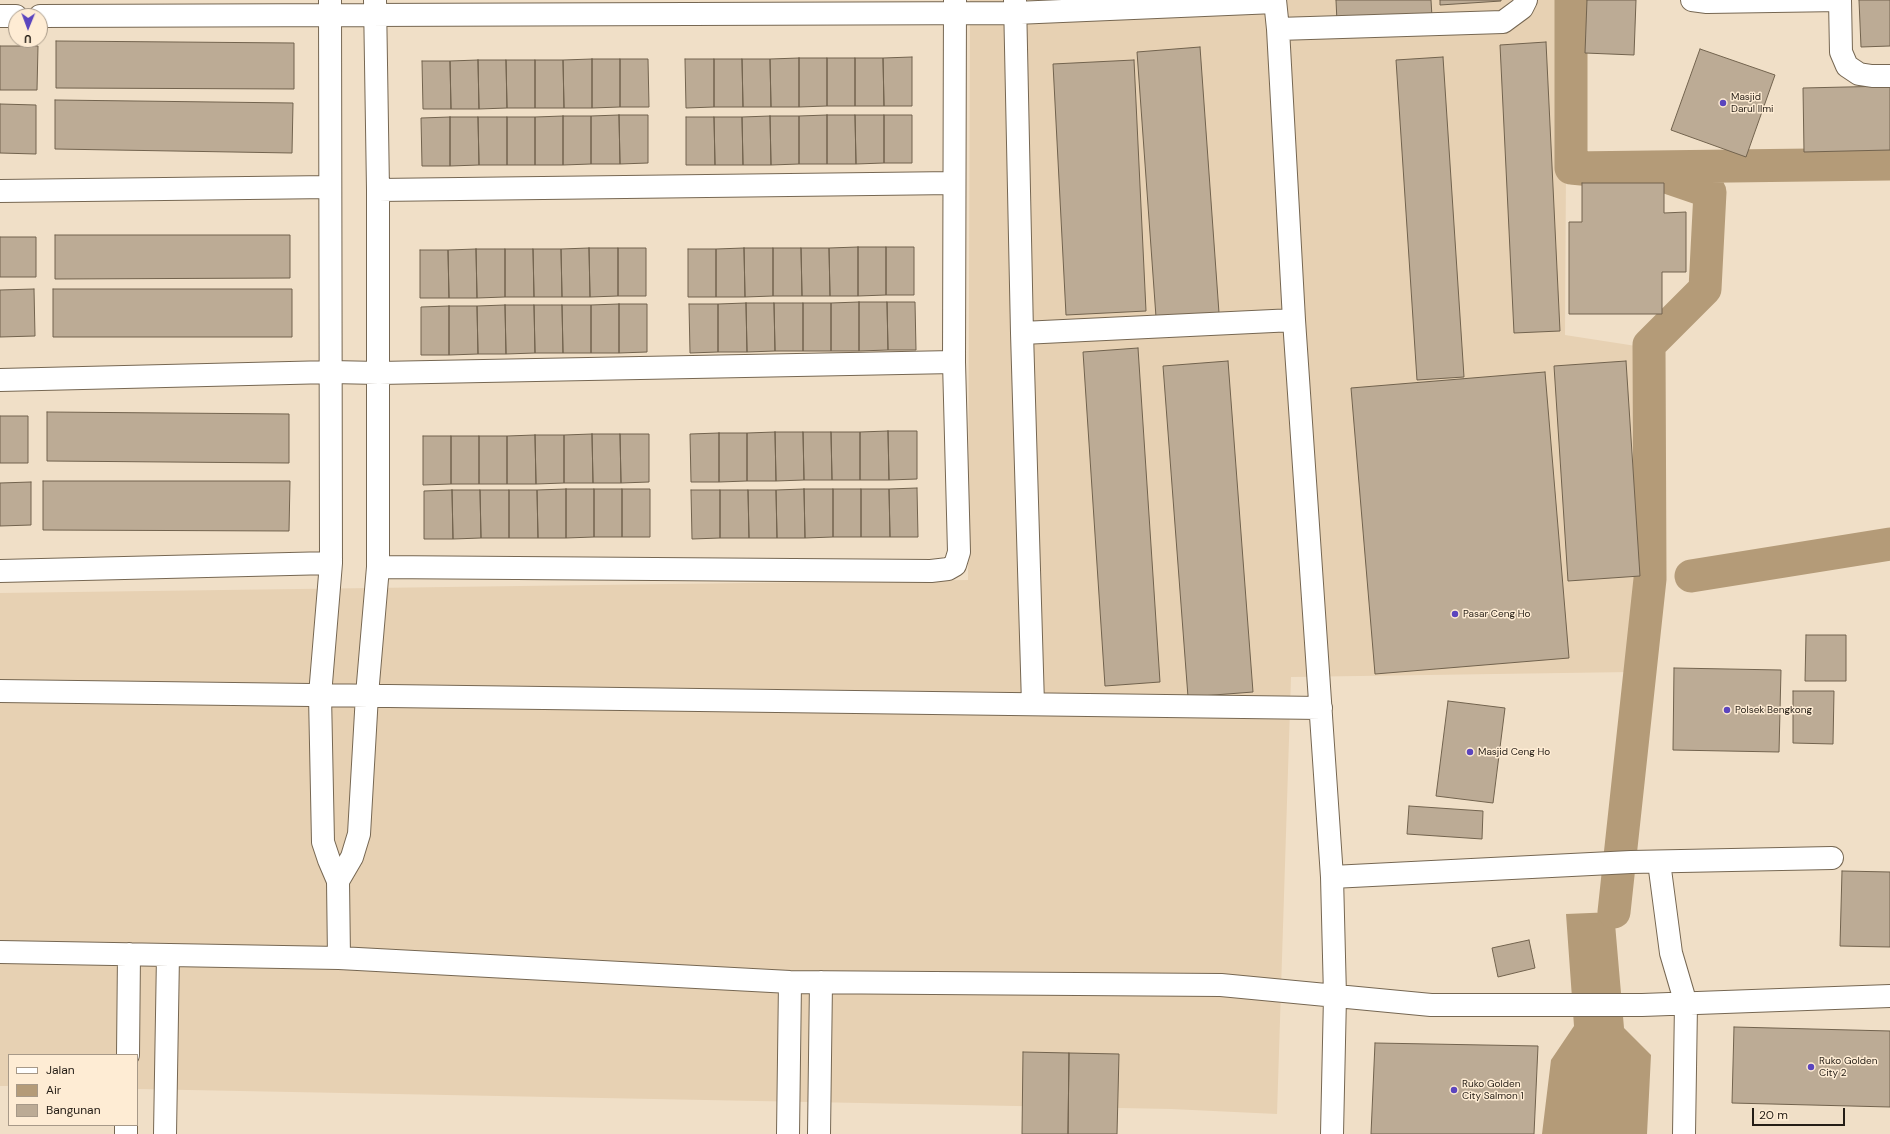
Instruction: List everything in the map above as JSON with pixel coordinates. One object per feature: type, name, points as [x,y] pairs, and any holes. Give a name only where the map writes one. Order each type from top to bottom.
[{"type":"street","points":[[1278,29],[1503,22],[1522,8],[1526,0]]},
{"type":"street","points":[[1692,0],[1707,2],[1840,0],[1841,52],[1847,66],[1859,74],[1890,76]]},
{"type":"street","points":[[48,11],[375,7],[1015,7],[1275,1],[1278,29],[1294,320],[1332,877],[1335,996],[1332,1134]]},
{"type":"street","points":[[338,881],[352,857],[359,834],[367,695],[378,568],[379,373],[375,7]]},
{"type":"street","points":[[378,568],[931,572],[948,569],[955,565],[959,552],[954,362],[955,7]]},
{"type":"street","points":[[1015,7],[1022,333],[1034,704]]},
{"type":"street","points":[[330,8],[331,562],[320,695],[324,842],[329,860],[338,881],[339,958]]},
{"type":"street","points":[[378,190],[954,183]]},
{"type":"street","points":[[0,191],[330,187]]},
{"type":"street","points":[[1022,333],[1294,320]]},
{"type":"street","points":[[0,380],[331,372],[379,373],[954,362]]},
{"type":"street","points":[[0,571],[331,562]]},
{"type":"street","points":[[0,691],[1321,708]]},
{"type":"street","points":[[1332,877],[1631,862],[1832,858]]},
{"type":"street","points":[[1659,862],[1671,953],[1686,1004],[1684,1134]]},
{"type":"street","points":[[0,952],[339,958],[790,982],[1221,985],[1431,1005],[1642,1005],[1890,996]]},
{"type":"street","points":[[128,1054],[129,954]]},
{"type":"street","points":[[165,1134],[168,955]]},
{"type":"street","points":[[788,1134],[790,982]]},
{"type":"street","points":[[819,1134],[821,982]]},
{"type":"shaded area","points":[[970,0],[1567,0],[1565,335],[1636,346],[1644,580],[1631,672],[1291,677],[1277,1114],[1171,1109],[138,1089],[138,1054],[8,1054],[8,1086],[0,1086],[0,593],[968,580]]},
{"type":"water","points":[[1614,912],[1624,1028],[1651,1055],[1647,1134],[1542,1134],[1551,1060],[1574,1026],[1566,914]]},
{"type":"building","points":[[1336,0],[1431,0],[1432,17],[1337,22]]},
{"type":"building","points":[[1440,0],[1501,0],[1501,1],[1440,5]]},
{"type":"building","points":[[1587,0],[1636,0],[1634,55],[1585,53]]},
{"type":"building","points":[[1859,0],[1890,0],[1890,46],[1861,47]]},
{"type":"building","points":[[56,41],[294,43],[294,89],[56,88]]},
{"type":"building","points":[[1546,42],[1560,331],[1514,333],[1500,45]]},
{"type":"building","points":[[0,46],[8,46],[8,48],[38,48],[37,90],[0,90]]},
{"type":"building","points":[[1200,47],[1219,313],[1156,317],[1137,52]]},
{"type":"building","name":"Masjid Darul Ilmi","points":[[1700,49],[1775,75],[1746,157],[1671,130]]},
{"type":"building","points":[[912,57],[912,106],[884,106],[883,58]]},
{"type":"building","points":[[1443,57],[1464,377],[1417,380],[1396,60]]},
{"type":"building","points":[[799,58],[827,58],[827,106],[799,107]]},
{"type":"building","points":[[799,58],[799,107],[771,107],[770,59]]},
{"type":"building","points":[[827,58],[855,58],[855,106],[827,106]]},
{"type":"building","points":[[855,58],[883,58],[884,106],[855,106]]},
{"type":"building","points":[[592,59],[592,108],[564,108],[563,60]]},
{"type":"building","points":[[592,59],[620,59],[620,107],[592,108]]},
{"type":"building","points":[[620,59],[648,59],[649,107],[620,107]]},
{"type":"building","points":[[685,59],[714,59],[714,107],[686,108]]},
{"type":"building","points":[[714,59],[742,59],[743,107],[714,107]]},
{"type":"building","points":[[742,59],[770,59],[771,107],[743,107]]},
{"type":"building","points":[[478,60],[506,60],[507,108],[479,109]]},
{"type":"building","points":[[478,60],[479,109],[451,109],[450,61]]},
{"type":"building","points":[[506,60],[535,60],[535,108],[507,108]]},
{"type":"building","points":[[535,60],[563,60],[564,108],[535,108]]},
{"type":"building","points":[[1134,60],[1146,311],[1066,315],[1053,64]]},
{"type":"building","points":[[422,61],[450,61],[451,109],[423,109]]},
{"type":"building","points":[[1890,86],[1890,150],[1804,152],[1803,88]]},
{"type":"building","points":[[55,100],[293,103],[292,153],[55,149]]},
{"type":"building","points":[[0,104],[36,105],[36,154],[0,153]]},
{"type":"building","points":[[619,115],[648,115],[648,163],[620,164]]},
{"type":"building","points":[[619,115],[620,164],[591,164],[591,116]]},
{"type":"building","points":[[827,115],[827,164],[799,164],[799,116]]},
{"type":"building","points":[[827,115],[855,115],[856,164],[827,164]]},
{"type":"building","points":[[855,115],[884,115],[884,163],[856,164]]},
{"type":"building","points":[[884,115],[912,115],[912,163],[884,163]]},
{"type":"building","points":[[563,116],[563,165],[535,165],[535,117]]},
{"type":"building","points":[[563,116],[591,116],[591,164],[563,165]]},
{"type":"building","points":[[770,116],[799,116],[799,164],[771,165]]},
{"type":"building","points":[[770,116],[771,165],[743,165],[742,117]]},
{"type":"building","points":[[450,117],[450,166],[422,166],[421,118]]},
{"type":"building","points":[[450,117],[478,117],[479,165],[450,166]]},
{"type":"building","points":[[478,117],[507,117],[507,165],[479,165]]},
{"type":"building","points":[[507,117],[535,117],[535,165],[507,165]]},
{"type":"building","points":[[686,117],[714,117],[715,165],[686,165]]},
{"type":"building","points":[[714,117],[742,117],[743,165],[715,165]]},
{"type":"building","points":[[1582,183],[1664,183],[1664,213],[1686,212],[1686,272],[1662,272],[1662,314],[1569,314],[1569,222],[1582,222]]},
{"type":"building","points":[[55,235],[290,235],[290,278],[55,279]]},
{"type":"building","points":[[0,237],[36,237],[36,277],[0,277]]},
{"type":"building","points":[[858,247],[886,247],[886,295],[858,296]]},
{"type":"building","points":[[858,247],[858,296],[830,296],[829,248]]},
{"type":"building","points":[[886,247],[914,247],[914,295],[886,295]]},
{"type":"building","points":[[589,248],[618,248],[618,296],[590,297]]},
{"type":"building","points":[[589,248],[590,297],[562,297],[561,249]]},
{"type":"building","points":[[618,248],[646,248],[646,296],[618,296]]},
{"type":"building","points":[[744,248],[773,248],[773,296],[745,297]]},
{"type":"building","points":[[744,248],[745,297],[716,297],[716,249]]},
{"type":"building","points":[[773,248],[801,248],[802,296],[773,296]]},
{"type":"building","points":[[801,248],[829,248],[830,296],[802,296]]},
{"type":"building","points":[[476,249],[505,249],[505,297],[477,298]]},
{"type":"building","points":[[476,249],[477,298],[449,298],[448,250]]},
{"type":"building","points":[[505,249],[533,249],[534,297],[505,297]]},
{"type":"building","points":[[533,249],[561,249],[562,297],[534,297]]},
{"type":"building","points":[[688,249],[716,249],[716,297],[688,297]]},
{"type":"building","points":[[420,250],[448,250],[449,298],[420,298]]},
{"type":"building","points":[[34,289],[35,336],[0,337],[0,290]]},
{"type":"building","points":[[53,289],[292,289],[292,337],[53,337]]},
{"type":"building","points":[[859,302],[887,302],[888,350],[859,351]]},
{"type":"building","points":[[859,302],[859,351],[831,351],[831,303]]},
{"type":"building","points":[[887,302],[915,302],[916,350],[888,350]]},
{"type":"building","points":[[746,303],[774,303],[775,351],[747,352]]},
{"type":"building","points":[[746,303],[747,352],[718,352],[718,304]]},
{"type":"building","points":[[774,303],[803,303],[803,351],[775,351]]},
{"type":"building","points":[[803,303],[831,303],[831,351],[803,351]]},
{"type":"building","points":[[619,304],[647,304],[647,352],[619,353]]},
{"type":"building","points":[[619,304],[619,353],[591,353],[591,305]]},
{"type":"building","points":[[689,304],[718,304],[718,352],[690,353]]},
{"type":"building","points":[[505,305],[534,305],[535,353],[506,354]]},
{"type":"building","points":[[505,305],[506,354],[478,354],[477,306]]},
{"type":"building","points":[[534,305],[562,305],[563,353],[535,353]]},
{"type":"building","points":[[562,305],[591,305],[591,353],[563,353]]},
{"type":"building","points":[[449,306],[449,355],[421,355],[421,307]]},
{"type":"building","points":[[449,306],[477,306],[478,354],[449,355]]},
{"type":"building","points":[[1138,348],[1160,682],[1105,686],[1083,352]]},
{"type":"building","points":[[1228,361],[1253,692],[1188,697],[1163,366]]},
{"type":"building","points":[[1626,361],[1640,576],[1568,581],[1554,366]]},
{"type":"building","points":[[1545,372],[1569,658],[1375,674],[1351,388]]},
{"type":"building","points":[[47,412],[289,414],[289,463],[47,461]]},
{"type":"building","points":[[0,416],[28,416],[28,463],[0,463]]},
{"type":"building","points":[[888,431],[889,480],[860,480],[860,432]]},
{"type":"building","points":[[888,431],[917,431],[917,479],[889,480]]},
{"type":"building","points":[[775,432],[803,432],[804,480],[776,481]]},
{"type":"building","points":[[775,432],[776,481],[747,481],[747,433]]},
{"type":"building","points":[[803,432],[831,432],[832,480],[804,480]]},
{"type":"building","points":[[831,432],[860,432],[860,480],[832,480]]},
{"type":"building","points":[[719,433],[719,482],[691,482],[690,434]]},
{"type":"building","points":[[719,433],[747,433],[747,481],[719,482]]},
{"type":"building","points":[[592,434],[620,434],[621,483],[593,483]]},
{"type":"building","points":[[592,434],[593,483],[564,483],[564,435]]},
{"type":"building","points":[[620,434],[649,434],[649,482],[621,483]]},
{"type":"building","points":[[535,435],[536,484],[507,484],[507,436]]},
{"type":"building","points":[[535,435],[564,435],[564,483],[536,484]]},
{"type":"building","points":[[423,436],[451,436],[451,484],[423,485]]},
{"type":"building","points":[[451,436],[479,436],[479,484],[451,484]]},
{"type":"building","points":[[479,436],[507,436],[507,484],[479,484]]},
{"type":"building","points":[[43,481],[290,481],[289,531],[43,530]]},
{"type":"building","points":[[31,482],[31,525],[0,526],[0,483]]},
{"type":"building","points":[[917,488],[918,537],[890,537],[889,489]]},
{"type":"building","points":[[566,489],[566,538],[538,538],[537,490]]},
{"type":"building","points":[[566,489],[594,489],[594,537],[566,538]]},
{"type":"building","points":[[594,489],[622,489],[622,537],[594,537]]},
{"type":"building","points":[[622,489],[650,489],[650,537],[622,537]]},
{"type":"building","points":[[804,489],[833,489],[833,537],[805,538]]},
{"type":"building","points":[[804,489],[805,538],[777,538],[776,490]]},
{"type":"building","points":[[833,489],[861,489],[861,537],[833,537]]},
{"type":"building","points":[[861,489],[889,489],[890,537],[861,537]]},
{"type":"building","points":[[452,490],[453,539],[424,539],[424,491]]},
{"type":"building","points":[[452,490],[480,490],[481,538],[453,539]]},
{"type":"building","points":[[480,490],[509,490],[509,538],[481,538]]},
{"type":"building","points":[[509,490],[537,490],[538,538],[509,538]]},
{"type":"building","points":[[691,490],[720,490],[720,538],[692,539]]},
{"type":"building","points":[[720,490],[748,490],[749,538],[720,538]]},
{"type":"building","points":[[748,490],[776,490],[777,538],[749,538]]},
{"type":"building","points":[[1806,635],[1846,635],[1846,681],[1805,681]]},
{"type":"building","name":"Polsek Bengkong","points":[[1674,668],[1781,670],[1779,752],[1673,750]]},
{"type":"building","points":[[1793,691],[1834,691],[1833,744],[1793,743]]},
{"type":"building","name":"Masjid Ceng Ho","points":[[1448,701],[1505,708],[1493,803],[1436,796]]},
{"type":"building","points":[[1409,806],[1483,811],[1482,839],[1407,834]]},
{"type":"building","points":[[1842,871],[1890,872],[1890,947],[1840,946]]},
{"type":"building","points":[[1529,940],[1535,968],[1498,977],[1492,948]]},
{"type":"building","name":"Ruko Golden City 2","points":[[1734,1027],[1890,1031],[1890,1107],[1732,1103]]},
{"type":"building","name":"Ruko Golden City Salmon 1","points":[[1375,1043],[1538,1046],[1534,1134],[1371,1134]]},
{"type":"building","points":[[1023,1052],[1069,1053],[1068,1134],[1022,1134]]},
{"type":"building","points":[[1069,1053],[1119,1054],[1117,1134],[1068,1134]]},
{"type":"waterway","points":[[1571,0],[1571,168]]},
{"type":"waterway","points":[[1614,912],[1650,579],[1649,345],[1705,289],[1710,192],[1666,177],[1571,168],[1890,164]]},
{"type":"waterway","points":[[1691,576],[1890,544]]},
{"type":"place","name":"Masjid Darul Ilmi","points":[[1723,103]]},
{"type":"place","name":"Pasar Ceng Ho","points":[[1455,614]]},
{"type":"place","name":"Polsek Bengkong","points":[[1727,710]]},
{"type":"place","name":"Masjid Ceng Ho","points":[[1470,752]]},
{"type":"place","name":"Ruko Golden City 2","points":[[1811,1067]]},
{"type":"place","name":"Ruko Golden City Salmon 1","points":[[1454,1090]]}]
